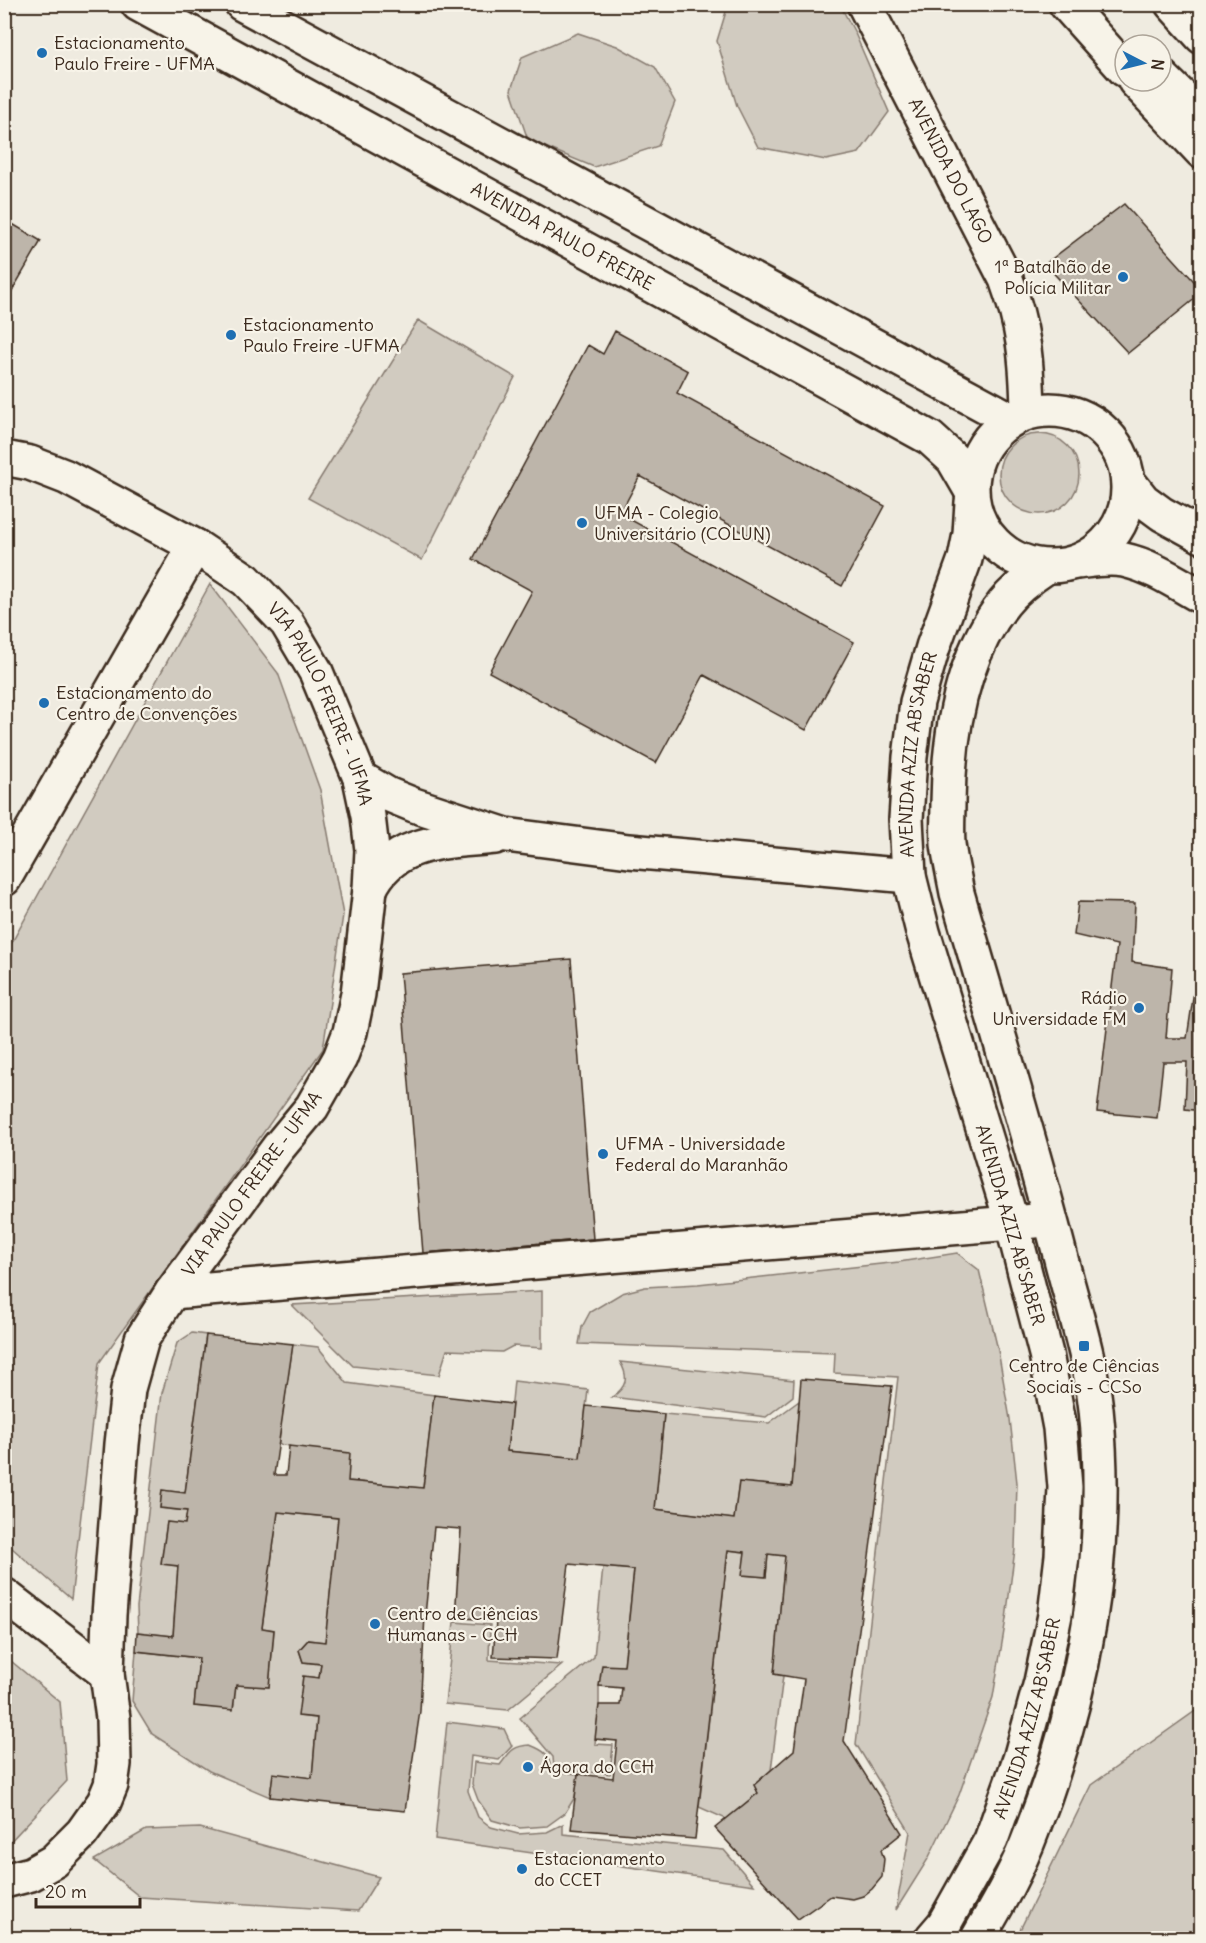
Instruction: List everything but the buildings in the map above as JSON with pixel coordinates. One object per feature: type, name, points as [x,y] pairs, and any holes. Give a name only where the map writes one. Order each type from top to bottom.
[{"type":"main road","name":"AVENIDA PAULO FREIRE","points":[[138,4],[930,438],[953,459],[972,496]]},
{"type":"main road","points":[[242,4],[1019,416]]},
{"type":"main road","name":"AVENIDA DO LAGO","points":[[864,4],[1006,279],[1018,310],[1028,371],[1019,416]]},
{"type":"main road","points":[[1066,4],[1113,57]]},
{"type":"main road","points":[[1081,4],[1116,33]]},
{"type":"main road","points":[[1172,4],[1202,37]]},
{"type":"main road","points":[[1173,88],[1202,116]]},
{"type":"main road","points":[[1146,93],[1202,152]]},
{"type":"main road","points":[[1061,564],[1099,550],[1116,530],[1126,507],[1128,481],[1122,458],[1111,439],[1094,423],[1074,413],[1051,409],[1019,416],[994,432],[981,449],[974,469],[972,496],[981,527],[998,547],[1020,561],[1061,564],[1101,559],[1122,560],[1146,567],[1202,597]]},
{"type":"main road","name":"VIA PAULO FREIRE - UFMA","points":[[4,458],[30,463],[66,477],[195,546],[246,580],[287,623],[316,672],[360,778],[372,850],[370,890],[358,994],[350,1032],[340,1058],[312,1107],[278,1148],[172,1292],[142,1339],[128,1389],[109,1615],[107,1674],[113,1718],[114,1764],[111,1785],[104,1802],[82,1833],[54,1861],[31,1874],[4,1881]]},
{"type":"main road","points":[[1128,481],[1143,500],[1162,514],[1202,536]]},
{"type":"main road","name":"AVENIDA AZIZ AB'SABER","points":[[932,1938],[944,1924],[991,1840],[1020,1759],[1041,1682],[1055,1615],[1062,1556],[1065,1487],[1060,1428],[1046,1354],[1012,1223],[923,932],[909,876],[906,819],[910,757],[917,702],[933,647],[965,559],[970,534],[972,496]]},
{"type":"main road","points":[[4,879],[195,546]]},
{"type":"main road","name":"AVENIDA AZIZ AB'SABER","points":[[978,1938],[1002,1896],[1031,1834],[1053,1772],[1085,1650],[1100,1524],[1101,1465],[1095,1406],[1084,1346],[1051,1219],[957,893],[948,842],[948,791],[952,738],[961,694],[972,659],[990,623],[1005,601],[1023,583],[1061,564]]},
{"type":"main road","points":[[360,778],[387,794],[414,805],[506,836],[629,851],[909,876]]},
{"type":"main road","points":[[370,890],[375,877],[385,866],[410,850],[424,845],[506,836]]},
{"type":"main road","points":[[172,1292],[1051,1219]]},
{"type":"main road","points":[[4,1595],[107,1674]]},
{"type":"shaded area","points":[[728,5],[840,5],[854,31],[889,112],[859,153],[826,160],[758,147],[737,106],[717,41]]},
{"type":"shaded area","points":[[578,33],[617,46],[655,67],[675,102],[658,146],[594,167],[528,140],[511,90],[522,57]]},
{"type":"shaded area","points":[[418,320],[515,377],[422,560],[308,498]]},
{"type":"shaded area","points":[[1039,434],[1054,437],[1067,446],[1076,459],[1079,474],[1076,489],[1067,502],[1054,511],[1039,514],[1024,511],[1011,502],[1002,489],[999,474],[1002,459],[1011,446],[1024,437]]},
{"type":"shaded area","points":[[210,584],[278,673],[320,790],[343,915],[323,1049],[99,1363],[71,1599],[5,1542],[5,955]]},
{"type":"shaded area","points":[[957,1253],[979,1270],[998,1350],[1010,1419],[1017,1483],[1015,1549],[993,1697],[959,1795],[928,1859],[896,1910],[910,1832],[856,1744],[898,1377],[834,1373],[835,1353],[579,1344],[582,1327],[590,1312],[622,1293],[645,1287],[698,1284],[899,1262]]},
{"type":"shaded area","points":[[542,1291],[542,1348],[513,1346],[502,1352],[447,1350],[439,1375],[353,1366],[292,1305]]},
{"type":"shaded area","points":[[192,1333],[206,1335],[185,1493],[162,1490],[160,1508],[187,1511],[185,1524],[167,1522],[161,1563],[178,1566],[173,1636],[138,1632],[137,1607],[162,1393],[177,1343]]},
{"type":"shaded area","points":[[293,1344],[318,1347],[347,1383],[434,1395],[423,1488],[348,1481],[289,1446],[278,1444]]},
{"type":"shaded area","points":[[620,1362],[794,1380],[793,1396],[766,1417],[612,1397],[621,1389],[625,1381],[625,1372]]},
{"type":"shaded area","points":[[514,1381],[588,1390],[580,1458],[507,1451]]},
{"type":"shaded area","points":[[799,1401],[792,1487],[739,1482],[734,1519],[655,1509],[664,1414],[769,1423]]},
{"type":"shaded area","points":[[278,1512],[338,1518],[325,1642],[308,1640],[299,1650],[303,1662],[321,1664],[319,1678],[303,1676],[299,1716],[317,1718],[312,1778],[273,1774],[270,1797],[209,1771],[152,1734],[132,1701],[136,1651],[199,1658],[194,1706],[233,1709],[236,1685],[269,1687],[274,1630],[262,1628]]},
{"type":"shaded area","points":[[728,1550],[745,1552],[743,1575],[766,1577],[768,1554],[785,1556],[774,1674],[783,1676],[771,1770],[754,1785],[758,1793],[726,1819],[699,1807]]},
{"type":"shaded area","points":[[603,1567],[634,1570],[624,1666],[599,1686],[595,1744],[613,1745],[610,1774],[554,1769],[553,1757],[520,1718],[594,1657]]},
{"type":"shaded area","points":[[454,1622],[490,1625],[489,1660],[562,1665],[508,1710],[445,1704]]},
{"type":"shaded area","points":[[5,1656],[60,1702],[67,1781],[5,1847]]},
{"type":"shaded area","points":[[1201,1707],[1201,1938],[1016,1938],[1091,1785]]},
{"type":"shaded area","points":[[447,1722],[504,1729],[512,1746],[499,1760],[471,1756],[468,1791],[478,1817],[491,1827],[518,1834],[547,1832],[563,1824],[563,1834],[724,1850],[754,1885],[435,1839]]},
{"type":"shaded area","name":"Ágora do CCH","points":[[530,1745],[546,1754],[551,1771],[578,1774],[575,1797],[565,1813],[547,1826],[520,1828],[492,1820],[478,1800],[472,1784],[474,1762],[500,1765],[515,1748]]},
{"type":"shaded area","points":[[200,1828],[379,1877],[358,1911],[140,1897],[94,1860],[146,1830]]},
{"type":"place","name":"Estacionamento Paulo Freire - UFMA","points":[[42,53]]},
{"type":"place","name":"1ª Batalhão de Polícia Militar","points":[[1123,277]]},
{"type":"place","name":"Estacionamento Paulo Freire -UFMA","points":[[231,335]]},
{"type":"place","name":"UFMA - Colegio Universitário (COLUN)","points":[[582,523]]},
{"type":"place","name":"Estacionamento do Centro de Convenções","points":[[44,703]]},
{"type":"place","name":"Rádio Universidade FM","points":[[1139,1008]]},
{"type":"place","name":"UFMA - Universidade Federal do Maranhão","points":[[603,1154]]},
{"type":"place","name":"Centro de Ciências Sociais - CCSo","points":[[1084,1346]]},
{"type":"place","name":"Centro de Ciências Humanas - CCH","points":[[375,1624]]},
{"type":"place","name":"Ágora do CCH","points":[[528,1767]]},
{"type":"place","name":"Estacionamento do CCET","points":[[522,1869]]}]
